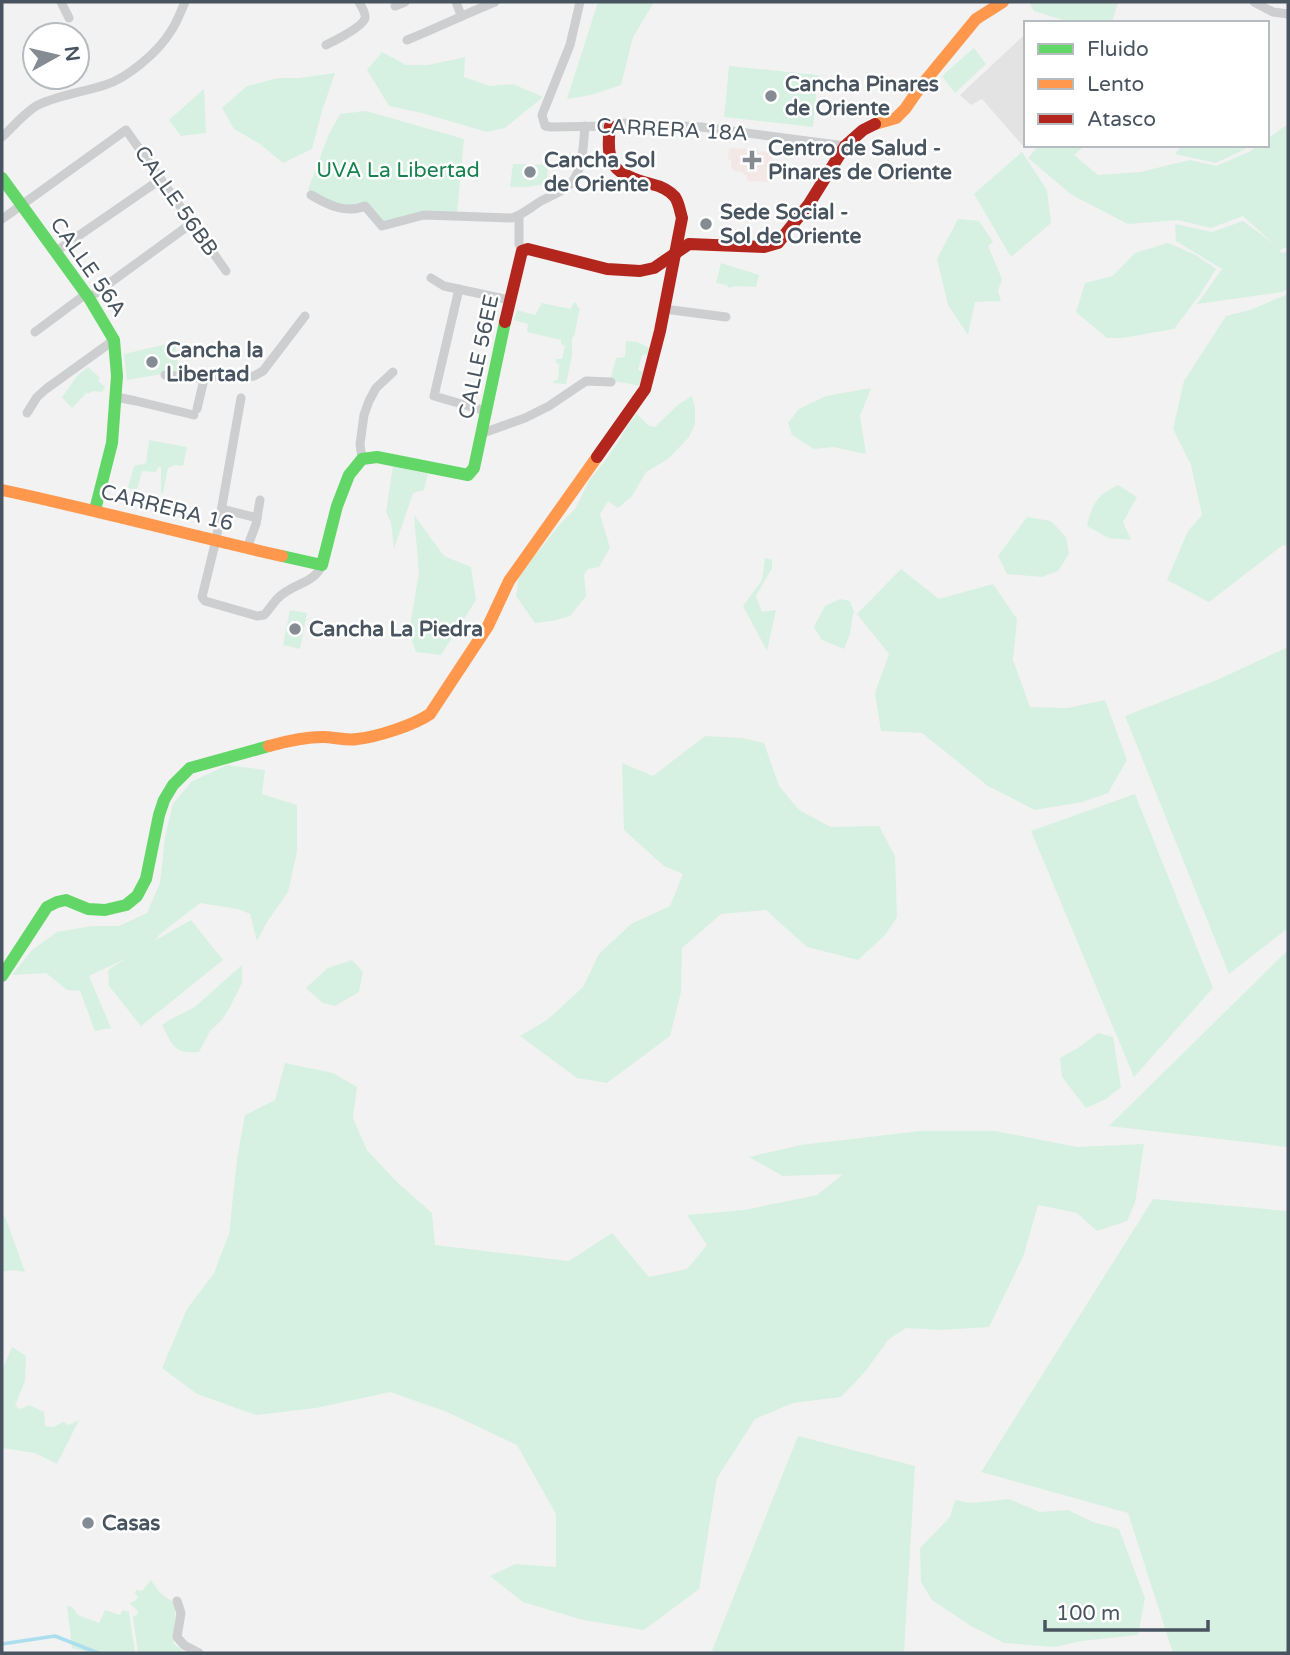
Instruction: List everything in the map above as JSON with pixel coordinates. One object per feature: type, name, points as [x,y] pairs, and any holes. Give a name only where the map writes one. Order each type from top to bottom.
[{"type":"street","points":[[61,2],[69,18]]},
{"type":"street","points":[[2,137],[35,106],[109,84],[130,72],[148,58],[172,31],[185,2]]},
{"type":"street","points":[[326,45],[361,25],[365,19],[359,2]]},
{"type":"street","points":[[395,6],[405,2]]},
{"type":"street","points":[[456,2],[461,15]]},
{"type":"street","points":[[407,40],[495,2]]},
{"type":"street","name":"CARRERA 18A","points":[[580,2],[570,46],[541,115],[545,126],[610,126],[622,123],[701,127],[845,146]]},
{"type":"street","points":[[519,216],[519,244],[525,250],[607,269],[640,271],[654,268],[689,244],[764,247],[778,243],[804,212],[845,146],[872,125],[896,118],[976,19],[1003,2]]},
{"type":"street","points":[[1254,2],[1273,12],[1288,14]]},
{"type":"street","points":[[311,195],[340,208],[356,210],[365,206],[382,226],[424,215],[512,218],[567,187],[576,178],[585,125]]},
{"type":"street","points":[[2,976],[47,907],[66,900],[88,909],[105,910],[125,905],[137,896],[146,879],[164,800],[173,785],[190,768],[294,739],[323,737],[354,740],[370,737],[420,721],[430,714],[488,626],[509,581],[645,389],[660,331],[682,218],[677,199],[665,188],[628,177],[611,162],[608,142],[610,126]]},
{"type":"street","name":"CALLE 56BB","points":[[22,205],[126,130],[226,271]]},
{"type":"street","name":"CALLE 56A","points":[[2,178],[87,296],[114,340],[117,375],[112,443],[95,510]]},
{"type":"street","points":[[55,252],[161,178]]},
{"type":"street","points":[[2,219],[22,205]]},
{"type":"street","points":[[35,332],[192,223]]},
{"type":"street","name":"CALLE 56EE","points":[[362,459],[377,457],[468,475],[474,468],[510,300],[525,250]]},
{"type":"street","points":[[431,278],[444,286],[510,300]]},
{"type":"street","points":[[459,289],[434,396],[486,411]]},
{"type":"street","points":[[664,309],[726,317]]},
{"type":"street","points":[[164,375],[200,378],[205,375],[254,376],[263,371],[305,316]]},
{"type":"street","points":[[27,413],[46,389],[114,340]]},
{"type":"street","points":[[241,398],[216,540],[202,597],[205,601],[257,616],[264,615],[279,597],[316,576],[322,565],[337,506],[349,475],[362,459],[360,444],[369,401],[376,388],[393,372]]},
{"type":"street","points":[[116,397],[195,412],[205,375]]},
{"type":"street","points":[[483,433],[549,406],[586,381],[611,382]]},
{"type":"street","name":"CARRERA 16","points":[[2,490],[322,565]]},
{"type":"street","points":[[247,548],[260,500]]},
{"type":"street","points":[[222,509],[257,518]]},
{"type":"street","points":[[177,1601],[181,1613],[177,1637],[184,1645],[199,1653]]},
{"type":"shaded area","points":[[1024,35],[1024,147],[982,99],[971,105],[960,95]]},
{"type":"shaded area","points":[[729,148],[770,152],[771,182],[747,181],[747,175],[743,175],[743,172],[731,169]]},
{"type":"green space","points":[[598,2],[654,2],[633,37],[621,85],[591,95],[567,99]]},
{"type":"green space","points":[[1029,2],[1118,2],[1111,21],[1066,21],[1034,11]]},
{"type":"green space","points":[[974,48],[986,64],[955,93],[942,76]]},
{"type":"green space","points":[[382,52],[406,65],[428,65],[465,57],[464,77],[490,86],[513,84],[543,97],[505,128],[487,132],[389,106],[367,70]]},
{"type":"green space","name":"Cancha Pinares de Oriente","points":[[729,66],[818,75],[813,127],[724,117]]},
{"type":"green space","points":[[335,73],[312,149],[283,163],[260,144],[234,129],[222,108],[247,86],[278,78]]},
{"type":"green space","points":[[204,89],[206,133],[181,136],[169,120]]},
{"type":"green space","name":"UVA La Libertad","points":[[366,111],[464,139],[457,214],[383,225],[373,212],[325,201],[308,190],[328,136],[340,114]]},
{"type":"green space","points":[[1288,124],[1288,247],[1279,250],[1282,253],[1288,251],[1288,289],[1197,304],[1222,269],[1176,241],[1175,224],[1212,232],[1243,221],[1274,244],[1243,216],[1211,228],[1178,220],[1128,224],[1072,195],[1028,158],[1037,147],[1084,147],[1074,155],[1098,175],[1140,172],[1190,160],[1216,166],[1256,147],[1269,147],[1269,138]]},
{"type":"green space","points":[[1180,147],[1249,147],[1216,163],[1175,154]]},
{"type":"green space","points":[[1022,152],[1047,190],[1051,223],[1011,257],[974,194]]},
{"type":"green space","name":"Cancha Sol de Oriente","points":[[513,164],[548,165],[547,184],[510,187]]},
{"type":"green space","points":[[958,219],[979,221],[993,242],[988,246],[1002,279],[998,291],[1001,301],[975,302],[968,335],[948,305],[937,259]]},
{"type":"green space","points":[[1168,243],[1196,255],[1216,269],[1174,329],[1107,338],[1076,312],[1085,283],[1113,276],[1135,253]]},
{"type":"green space","points":[[721,263],[759,275],[756,287],[729,288],[716,283]]},
{"type":"green space","points":[[1288,294],[1288,547],[1283,545],[1209,602],[1167,580],[1188,531],[1202,515],[1191,465],[1173,429],[1184,381],[1226,316],[1250,310]]},
{"type":"green space","points":[[574,302],[580,308],[572,338],[572,355],[566,384],[553,383],[558,380],[559,364],[556,359],[562,359],[565,346],[561,344],[561,340],[527,332],[528,324],[514,320],[517,310],[535,315],[542,303],[571,309]]},
{"type":"green space","points":[[626,341],[637,342],[650,348],[649,354],[642,355],[638,370],[644,372],[639,386],[610,381],[616,358],[625,357]]},
{"type":"green space","name":"Cancha la Libertad","points":[[175,342],[179,371],[127,380],[124,354]]},
{"type":"green space","points":[[88,367],[105,387],[102,392],[86,393],[72,408],[62,397],[78,375]]},
{"type":"green space","points":[[871,388],[860,416],[866,454],[833,447],[814,449],[792,435],[788,423],[799,409],[826,396]]},
{"type":"green space","points":[[692,396],[695,424],[689,437],[668,459],[646,472],[632,496],[618,508],[608,501],[600,514],[610,548],[599,567],[588,569],[584,575],[586,596],[570,616],[535,623],[516,596],[519,576],[575,509],[589,481],[637,414],[649,426],[655,427],[679,404]]},
{"type":"green space","points":[[149,440],[187,447],[183,466],[168,468],[163,493],[161,467],[158,467],[156,472],[142,471],[137,490],[128,488],[134,466],[146,463]]},
{"type":"green space","points":[[393,466],[428,474],[424,490],[413,493],[394,549],[391,523],[386,512]]},
{"type":"green space","points":[[1118,485],[1137,497],[1123,522],[1131,540],[1109,538],[1087,526],[1096,501]]},
{"type":"green space","points":[[414,515],[444,556],[471,567],[476,600],[441,655],[416,652],[409,632],[419,572]]},
{"type":"green space","points":[[1027,517],[1051,521],[1066,537],[1069,554],[1058,571],[1042,577],[1007,574],[998,556]]},
{"type":"green space","points":[[765,558],[772,560],[772,568],[756,596],[762,612],[776,610],[767,651],[743,606],[762,580]]},
{"type":"green space","points":[[901,569],[939,599],[993,584],[1017,619],[1013,660],[1030,707],[1067,708],[1105,700],[1127,760],[1108,793],[1082,802],[1035,810],[988,786],[922,733],[881,731],[875,693],[889,654],[857,614]]},
{"type":"green space","points":[[840,599],[850,601],[854,613],[844,649],[822,640],[814,627],[825,606]]},
{"type":"green space","name":"Cancha La Piedra","points":[[290,610],[307,613],[300,649],[283,645]]},
{"type":"green space","points":[[1288,647],[1288,928],[1229,974],[1125,716],[1217,680]]},
{"type":"green space","points":[[705,736],[742,738],[764,743],[779,786],[799,810],[831,827],[879,826],[895,856],[897,917],[885,935],[858,960],[807,947],[766,910],[721,914],[682,948],[681,992],[670,1036],[607,1083],[577,1078],[520,1036],[547,1020],[583,987],[599,954],[631,924],[670,906],[683,874],[664,866],[624,830],[622,763],[653,776]]},
{"type":"green space","points":[[227,765],[265,770],[262,794],[297,805],[297,852],[288,892],[257,941],[250,914],[238,909],[200,903],[154,941],[191,920],[223,960],[141,1026],[109,986],[108,970],[127,958],[89,976],[111,1028],[95,1031],[80,991],[67,990],[46,973],[12,975],[32,950],[57,932],[92,926],[119,926],[147,913],[160,883],[165,837],[173,804],[191,782]]},
{"type":"green space","points":[[1135,794],[1213,988],[1134,1077],[1031,831]]},
{"type":"green space","points":[[1288,950],[1288,1147],[1109,1126]]},
{"type":"green space","points":[[352,960],[363,972],[359,992],[335,1006],[323,1003],[306,988],[328,968]]},
{"type":"green space","points":[[242,965],[242,983],[222,1020],[210,1031],[199,1052],[184,1052],[175,1047],[162,1025],[195,1007]]},
{"type":"green space","points":[[1098,1033],[1113,1037],[1121,1087],[1106,1099],[1086,1108],[1062,1077],[1060,1058]]},
{"type":"green space","points":[[285,1063],[333,1073],[357,1087],[353,1118],[367,1150],[398,1183],[432,1213],[435,1245],[569,1261],[612,1233],[649,1277],[687,1269],[707,1245],[687,1215],[744,1210],[817,1195],[843,1174],[783,1176],[749,1157],[800,1145],[921,1131],[995,1131],[1077,1147],[1144,1144],[1135,1203],[1127,1221],[1097,1231],[1077,1213],[1038,1205],[1023,1257],[989,1327],[942,1330],[906,1328],[889,1339],[864,1373],[841,1397],[793,1403],[755,1419],[717,1478],[699,1589],[644,1630],[583,1620],[523,1602],[490,1576],[515,1564],[556,1567],[556,1514],[517,1445],[447,1412],[390,1392],[316,1408],[256,1415],[197,1394],[162,1368],[187,1309],[214,1273],[229,1234],[245,1115],[275,1100]]},
{"type":"green space","points":[[1153,1199],[1288,1211],[1288,1653],[1173,1653],[1128,1513],[981,1472]]},
{"type":"green space","points":[[2,1214],[6,1219],[25,1272],[2,1272]]},
{"type":"green space","points":[[12,1347],[26,1356],[25,1381],[15,1406],[21,1409],[29,1405],[44,1412],[45,1426],[53,1427],[63,1422],[69,1425],[79,1420],[57,1464],[35,1453],[2,1448],[2,1370]]},
{"type":"green space","points":[[798,1436],[915,1466],[904,1653],[711,1653]]},
{"type":"green space","points":[[1009,1499],[1040,1512],[1068,1510],[1093,1522],[1119,1529],[1145,1598],[1138,1635],[1081,1641],[1055,1647],[1004,1643],[971,1626],[932,1600],[921,1582],[920,1548],[950,1517],[955,1500],[971,1503]]},
{"type":"green space","points":[[151,1580],[159,1592],[174,1603],[174,1644],[190,1653],[138,1653],[133,1617],[138,1614],[129,1603],[138,1597],[136,1590],[142,1591]]},
{"type":"green space","points":[[67,1606],[72,1607],[78,1615],[99,1623],[105,1610],[120,1615],[123,1610],[129,1612],[135,1653],[92,1653],[72,1648]]},
{"type":"waterway","points":[[2,1644],[55,1636],[98,1653]]},
{"type":"traffic: fast","points":[[2,178],[89,298],[114,340],[117,376],[112,443],[95,510]]},
{"type":"traffic: fast","points":[[282,556],[322,565],[337,506],[349,475],[362,459],[377,457],[468,475],[474,468],[505,322]]},
{"type":"traffic: fast","points":[[2,976],[47,907],[66,900],[88,909],[105,910],[126,905],[137,896],[146,879],[164,800],[173,785],[190,768],[269,746]]},
{"type":"traffic: slow","points":[[875,124],[896,118],[976,19],[1003,2]]},
{"type":"traffic: slow","points":[[269,746],[309,738],[365,738],[405,726],[430,714],[488,626],[509,581],[597,457]]},
{"type":"traffic: slow","points":[[2,490],[282,556]]},
{"type":"traffic: jam","points":[[505,322],[522,251],[528,249],[607,269],[640,271],[654,268],[689,244],[764,247],[778,243],[809,204],[845,146],[863,130],[875,124]]},
{"type":"traffic: jam","points":[[597,457],[645,389],[660,331],[682,218],[676,199],[670,192],[628,176],[615,166],[609,151],[610,126]]},
{"type":"place","name":"Cancha Pinares de Oriente","points":[[771,96]]},
{"type":"place","name":"Centro de Salud - Pinares de Oriente","points":[[752,160]]},
{"type":"place","name":"Cancha Sol de Oriente","points":[[530,172]]},
{"type":"place","name":"Sede Social - Sol de Oriente","points":[[706,224]]},
{"type":"place","name":"Cancha la Libertad","points":[[152,362]]},
{"type":"place","name":"Cancha La Piedra","points":[[295,629]]},
{"type":"place","name":"Casas","points":[[88,1523]]}]
